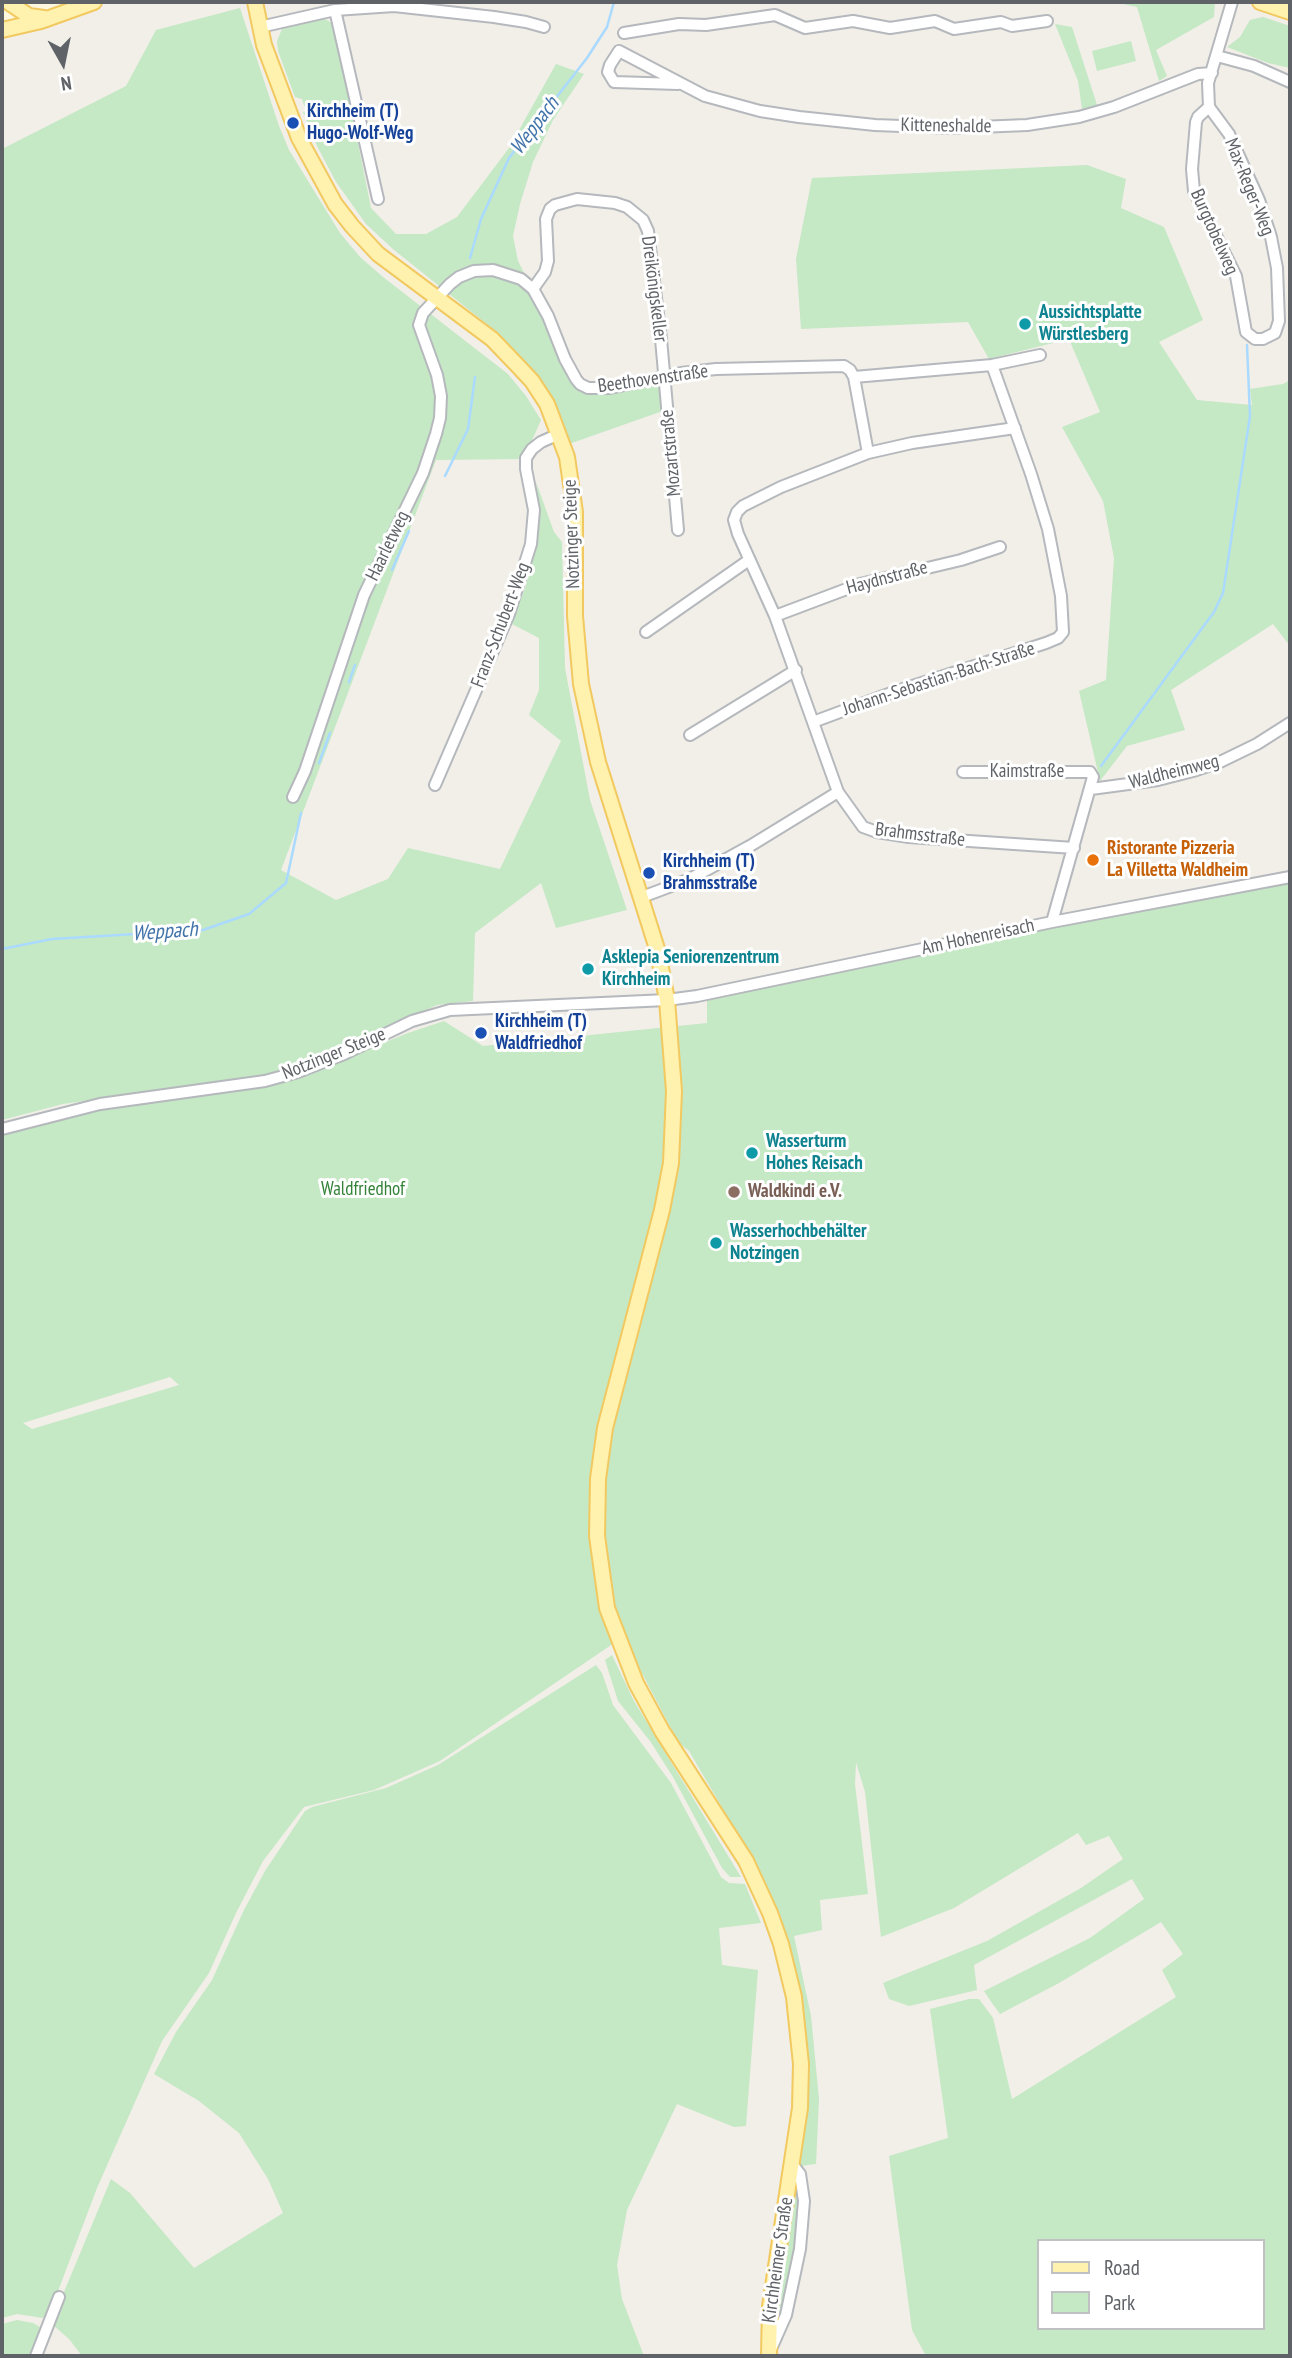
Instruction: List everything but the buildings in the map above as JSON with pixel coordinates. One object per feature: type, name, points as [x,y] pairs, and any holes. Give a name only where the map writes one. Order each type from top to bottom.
[{"type":"main road","points":[[2,10],[8,2],[29,16],[39,19],[59,14]]},
{"type":"main road","points":[[2,30],[94,2]]},
{"type":"main road","name":"Notzinger Steige","points":[[255,2],[260,27],[299,138],[335,204],[378,254],[492,339],[532,381],[547,404],[568,457],[573,491],[575,616],[581,684],[598,762],[658,952],[667,1000],[674,1091],[673,1143],[662,1210],[605,1429],[596,1508],[601,1569],[607,1608],[636,1683],[662,1731],[746,1861],[770,1913]]},
{"type":"main road","points":[[1260,2],[1280,7]]},
{"type":"main road","name":"Kirchheimer Straße","points":[[769,2356],[770,2306],[793,2165],[800,2108],[801,2064],[794,1997],[770,1913]]},
{"type":"street","name":"Burgtobelweg","points":[[1232,2],[1208,83],[1209,107],[1196,122],[1192,181],[1200,206],[1236,276],[1246,332],[1255,339]]},
{"type":"street","points":[[260,27],[335,10],[394,6],[494,17],[544,27]]},
{"type":"street","points":[[335,10],[378,199]]},
{"type":"street","points":[[624,33],[679,24],[706,24],[775,15],[805,28],[853,21],[890,28],[935,21],[954,29],[1001,22],[1012,26],[1047,21]]},
{"type":"street","name":"Kitteneshalde","points":[[678,84],[614,82],[608,72],[619,51],[678,84],[714,99],[799,117],[874,125],[954,128],[1027,125],[1079,117],[1114,107],[1198,74],[1212,73]]},
{"type":"street","points":[[1217,56],[1254,66],[1290,82]]},
{"type":"street","name":"Max-Reger-Weg","points":[[1209,107],[1229,134],[1259,200],[1277,268],[1278,328],[1270,338],[1255,339]]},
{"type":"street","name":"Dreikönigskeller","points":[[533,289],[545,272],[548,261],[546,219],[555,205],[589,199],[615,203],[636,212],[648,231],[665,377]]},
{"type":"street","points":[[438,299],[459,277],[474,271],[493,270],[507,273],[521,279],[533,289]]},
{"type":"street","name":"Beethovenstraße","points":[[533,289],[548,316],[565,359],[580,384],[598,389],[716,369],[835,365],[844,366],[850,370],[853,377],[992,365],[1040,355]]},
{"type":"street","name":"Haarletweg","points":[[293,797],[305,771],[364,595],[423,473],[436,434],[440,418],[437,375],[419,325],[423,313],[438,299]]},
{"type":"street","points":[[642,897],[690,879],[838,792],[775,615],[748,559],[734,520],[737,512],[743,506],[781,487],[867,453],[912,443],[1015,428],[992,365]]},
{"type":"street","name":"Mozartstraße","points":[[665,377],[678,530]]},
{"type":"street","points":[[853,377],[867,453]]},
{"type":"street","name":"Johann-Sebastian-Bach-Straße","points":[[813,722],[891,693],[1046,643],[1058,638],[1063,632],[1061,596],[1048,529],[1015,428]]},
{"type":"street","name":"Franz-Schubert-Weg","points":[[435,785],[509,614],[531,544],[534,510],[526,458],[541,442],[559,434]]},
{"type":"street","name":"Haydnstraße","points":[[775,615],[860,584],[1000,548]]},
{"type":"street","points":[[646,632],[748,559]]},
{"type":"street","points":[[690,735],[796,670]]},
{"type":"street","name":"Waldheimweg","points":[[1091,789],[1158,780],[1202,768],[1245,750],[1290,723]]},
{"type":"street","name":"Kaimstraße","points":[[963,772],[1090,772],[1093,777],[1091,789]]},
{"type":"street","points":[[1052,922],[1091,789]]},
{"type":"street","name":"Brahmsstraße","points":[[838,792],[863,827],[877,832],[909,837],[1074,848]]},
{"type":"street","name":"Am Hohenreisach","points":[[667,1000],[1290,877]]},
{"type":"street","name":"Notzinger Steige","points":[[2,1129],[100,1104],[265,1081],[298,1072],[344,1054],[412,1021],[450,1010],[667,1000]]},
{"type":"street","name":"Kirchheimer Straße","points":[[769,2356],[786,2315],[800,2249],[804,2201],[800,2174],[793,2165]]},
{"type":"street","points":[[36,2356],[59,2297]]},
{"type":"shaded area","points":[[2,2],[75,2],[27,21],[5,24],[2,22]]},
{"type":"green space","points":[[1114,2],[1215,2],[1214,17],[1156,50],[1167,76],[1159,81],[1137,7]]},
{"type":"green space","points":[[240,8],[289,150],[340,233],[360,257],[383,277],[508,374],[541,420],[524,459],[436,460],[281,870],[336,900],[388,879],[408,848],[500,869],[561,741],[529,715],[539,690],[539,638],[512,624],[526,585],[536,542],[539,504],[536,482],[554,532],[562,542],[565,668],[590,800],[627,910],[556,928],[541,883],[475,933],[473,1001],[437,1005],[285,1073],[63,1104],[2,1120],[2,149],[126,86],[156,30]]},
{"type":"green space","points":[[322,17],[333,24],[336,33],[371,208],[396,234],[426,234],[457,217],[509,148],[556,64],[584,74],[553,120],[533,162],[513,236],[518,261],[585,392],[605,393],[670,379],[674,407],[569,444],[539,380],[523,359],[493,329],[394,250],[366,224],[336,182],[317,146],[303,112],[306,111],[302,99],[295,97],[278,51],[277,41],[282,29]]},
{"type":"green space","points":[[1263,17],[1290,26],[1290,68],[1268,63],[1227,47],[1240,37],[1250,20]]},
{"type":"green space","points":[[1055,24],[1072,27],[1097,105],[1082,109],[1078,81]]},
{"type":"green space","points":[[1131,41],[1136,61],[1097,71],[1092,51]]},
{"type":"green space","points":[[1087,165],[1126,179],[1121,208],[1164,227],[1203,320],[1159,342],[1197,400],[1252,405],[1250,389],[1283,384],[1290,380],[1290,646],[1273,624],[1171,690],[1185,730],[1127,746],[1100,781],[1079,691],[1106,680],[1114,558],[1103,501],[1062,427],[1100,412],[1069,339],[989,359],[968,322],[801,329],[796,259],[812,178]]},
{"type":"green space","name":"Waldfriedhof","points":[[1290,882],[1290,2356],[926,2356],[912,2330],[889,2156],[948,2138],[930,2009],[979,1999],[993,2018],[1012,2099],[1176,1997],[1162,1970],[1183,1954],[1161,1922],[1059,1983],[1000,2014],[992,2003],[984,1991],[1090,1938],[1144,1899],[1132,1879],[974,1965],[977,1990],[909,2006],[889,1999],[883,1983],[987,1941],[1081,1888],[1123,1859],[1109,1836],[1086,1845],[1078,1833],[954,1908],[881,1937],[865,1792],[856,1762],[855,1784],[868,1894],[820,1900],[822,1930],[794,1936],[811,2016],[819,2099],[816,2164],[800,2166],[806,2098],[773,1907],[734,1828],[689,1751],[678,1742],[623,1637],[440,1761],[374,1790],[304,1807],[263,1861],[209,1973],[162,2041],[97,2188],[49,2315],[43,2318],[17,2314],[2,2318],[2,1136],[82,1113],[292,1080],[444,1021],[483,1046],[707,1023],[707,999],[1210,891]],"holes":[[[170,1377],[179,1385],[32,1429],[23,1423]]]},
{"type":"green space","points":[[612,1655],[634,1701],[741,1877],[730,1877],[722,1868],[673,1777],[650,1741],[618,1701],[605,1660]]},
{"type":"green space","points":[[596,1665],[602,1673],[613,1705],[671,1783],[721,1877],[729,1883],[745,1884],[761,1923],[719,1928],[722,1965],[758,1970],[746,2126],[734,2127],[677,2104],[627,2210],[617,2265],[622,2299],[644,2356],[82,2356],[69,2339],[53,2325],[54,2316],[111,2179],[130,2193],[194,2268],[283,2213],[268,2179],[239,2133],[199,2101],[154,2074],[176,2032],[212,1980],[265,1871],[305,1811],[386,1788],[438,1765]]},
{"type":"green space","points":[[797,2182],[801,2202],[795,2253],[783,2316],[774,2336],[777,2298]]},
{"type":"green space","points":[[17,2320],[40,2327],[30,2356],[2,2356],[2,2324]]},
{"type":"waterway","name":"Weppach","points":[[470,258],[481,219],[509,158],[587,58],[607,27],[614,2]]},
{"type":"waterway","points":[[1101,766],[1214,612],[1223,593],[1250,416],[1247,345]]},
{"type":"waterway","name":"Weppach","points":[[445,476],[468,429],[475,377]]},
{"type":"waterway","name":"Weppach","points":[[392,570],[409,531]]},
{"type":"waterway","name":"Weppach","points":[[349,682],[355,665]]},
{"type":"waterway","name":"Weppach","points":[[319,763],[330,733]]},
{"type":"waterway","name":"Weppach","points":[[2,949],[52,939],[203,930],[249,914],[286,883],[301,813]]},
{"type":"place","name":"Kirchheim (T) Hugo-Wolf-Weg","points":[[293,123]]},
{"type":"place","name":"Aussichtsplatte Würstlesberg","points":[[1025,324]]},
{"type":"place","name":"Ristorante Pizzeria La Villetta Waldheim","points":[[1093,860]]},
{"type":"place","name":"Kirchheim (T) Brahmsstraße","points":[[649,873]]},
{"type":"place","name":"Asklepia Seniorenzentrum Kirchheim","points":[[588,969]]},
{"type":"place","name":"Kirchheim (T) Waldfriedhof","points":[[481,1033]]},
{"type":"place","name":"Wasserturm Hohes Reisach","points":[[752,1153]]},
{"type":"place","name":"Waldkindi e.V.","points":[[734,1192]]},
{"type":"place","name":"Wasserhochbehälter Notzingen","points":[[716,1243]]}]
